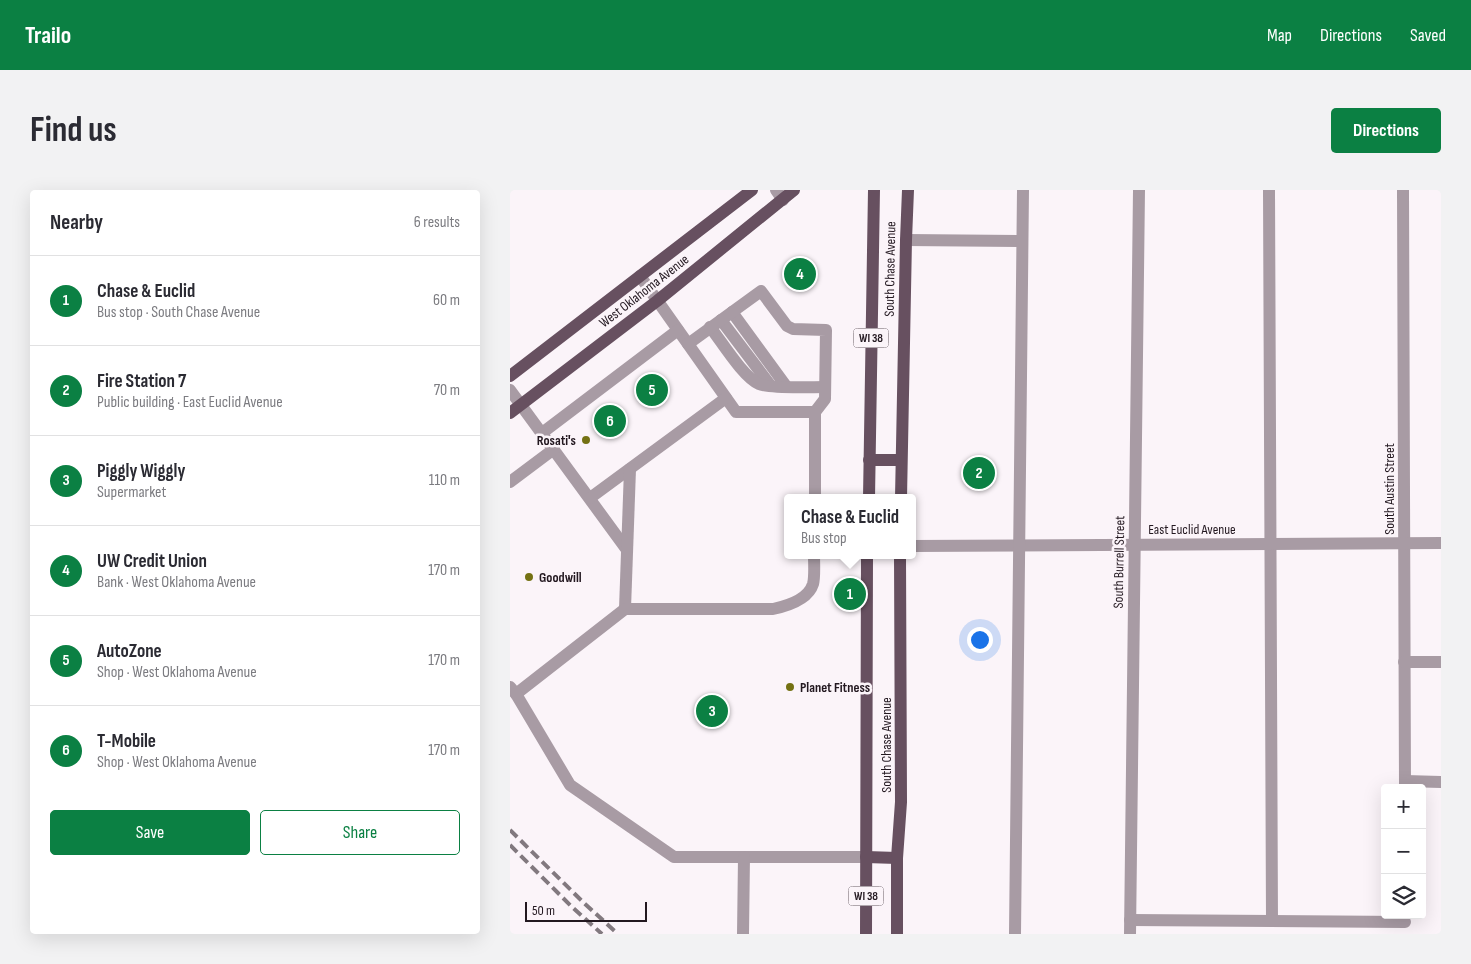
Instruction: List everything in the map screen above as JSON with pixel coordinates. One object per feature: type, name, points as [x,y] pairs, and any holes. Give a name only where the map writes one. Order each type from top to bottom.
[{"type":"main road","name":"West Oklahoma Avenue","points":[[510,376],[752,190]]},
{"type":"main road","name":"West Oklahoma Avenue","points":[[510,413],[657,300],[779,195],[794,190]]},
{"type":"main road","name":"South Chase Avenue","points":[[901,494],[908,190]]},
{"type":"main road","name":"South Chase Avenue","points":[[868,494],[873,191]]},
{"type":"main road","points":[[869,460],[901,460]]},
{"type":"main road","name":"South Chase Avenue","points":[[866,934],[868,559]]},
{"type":"main road","name":"South Chase Avenue","points":[[897,934],[897,858],[901,802],[900,559]]},
{"type":"main road","points":[[866,857],[897,858]]},
{"type":"street","points":[[1015,934],[1023,190]]},
{"type":"street","name":"South Burrell Street","points":[[1130,934],[1139,190]]},
{"type":"street","points":[[1270,190],[1272,921]]},
{"type":"street","name":"South Austin Street","points":[[1403,190],[1405,784]]},
{"type":"street","points":[[906,240],[1022,241]]},
{"type":"street","points":[[640,276],[736,412],[815,412]]},
{"type":"street","points":[[688,344],[761,291],[787,326],[793,329],[826,330],[825,399],[815,412],[815,494]]},
{"type":"street","points":[[732,312],[786,386]]},
{"type":"street","points":[[716,324],[748,377],[759,384],[825,387]]},
{"type":"street","points":[[542,433],[678,330]]},
{"type":"street","points":[[510,390],[627,550]]},
{"type":"street","points":[[590,498],[726,398]]},
{"type":"street","points":[[510,482],[554,449]]},
{"type":"street","points":[[625,609],[630,469]]},
{"type":"street","name":"East Euclid Avenue","points":[[916,546],[1441,543]]},
{"type":"street","points":[[814,559],[813,584],[806,594],[789,606],[773,609],[625,609],[513,691],[570,785],[674,857],[866,857]]},
{"type":"street","points":[[1404,662],[1441,662]]},
{"type":"street","points":[[1417,784],[1441,782]]},
{"type":"street","points":[[743,934],[744,857]]},
{"type":"street","points":[[1130,920],[1405,924]]},
{"type":"railway","points":[[510,830],[618,934]]},
{"type":"railway","points":[[510,845],[602,934]]},
{"type":"place","name":"UW Credit Union","points":[[800,274]]},
{"type":"place","name":"AutoZone","points":[[652,390]]},
{"type":"place","name":"T-Mobile","points":[[610,421]]},
{"type":"place","name":"Rosati's","points":[[586,440]]},
{"type":"place","name":"Fire Station 7","points":[[979,473]]},
{"type":"place","name":"Goodwill","points":[[529,577]]},
{"type":"place","name":"Chase & Euclid","points":[[850,594]]},
{"type":"place","name":"Planet Fitness","points":[[790,687]]},
{"type":"place","name":"Piggly Wiggly","points":[[712,711]]}]
